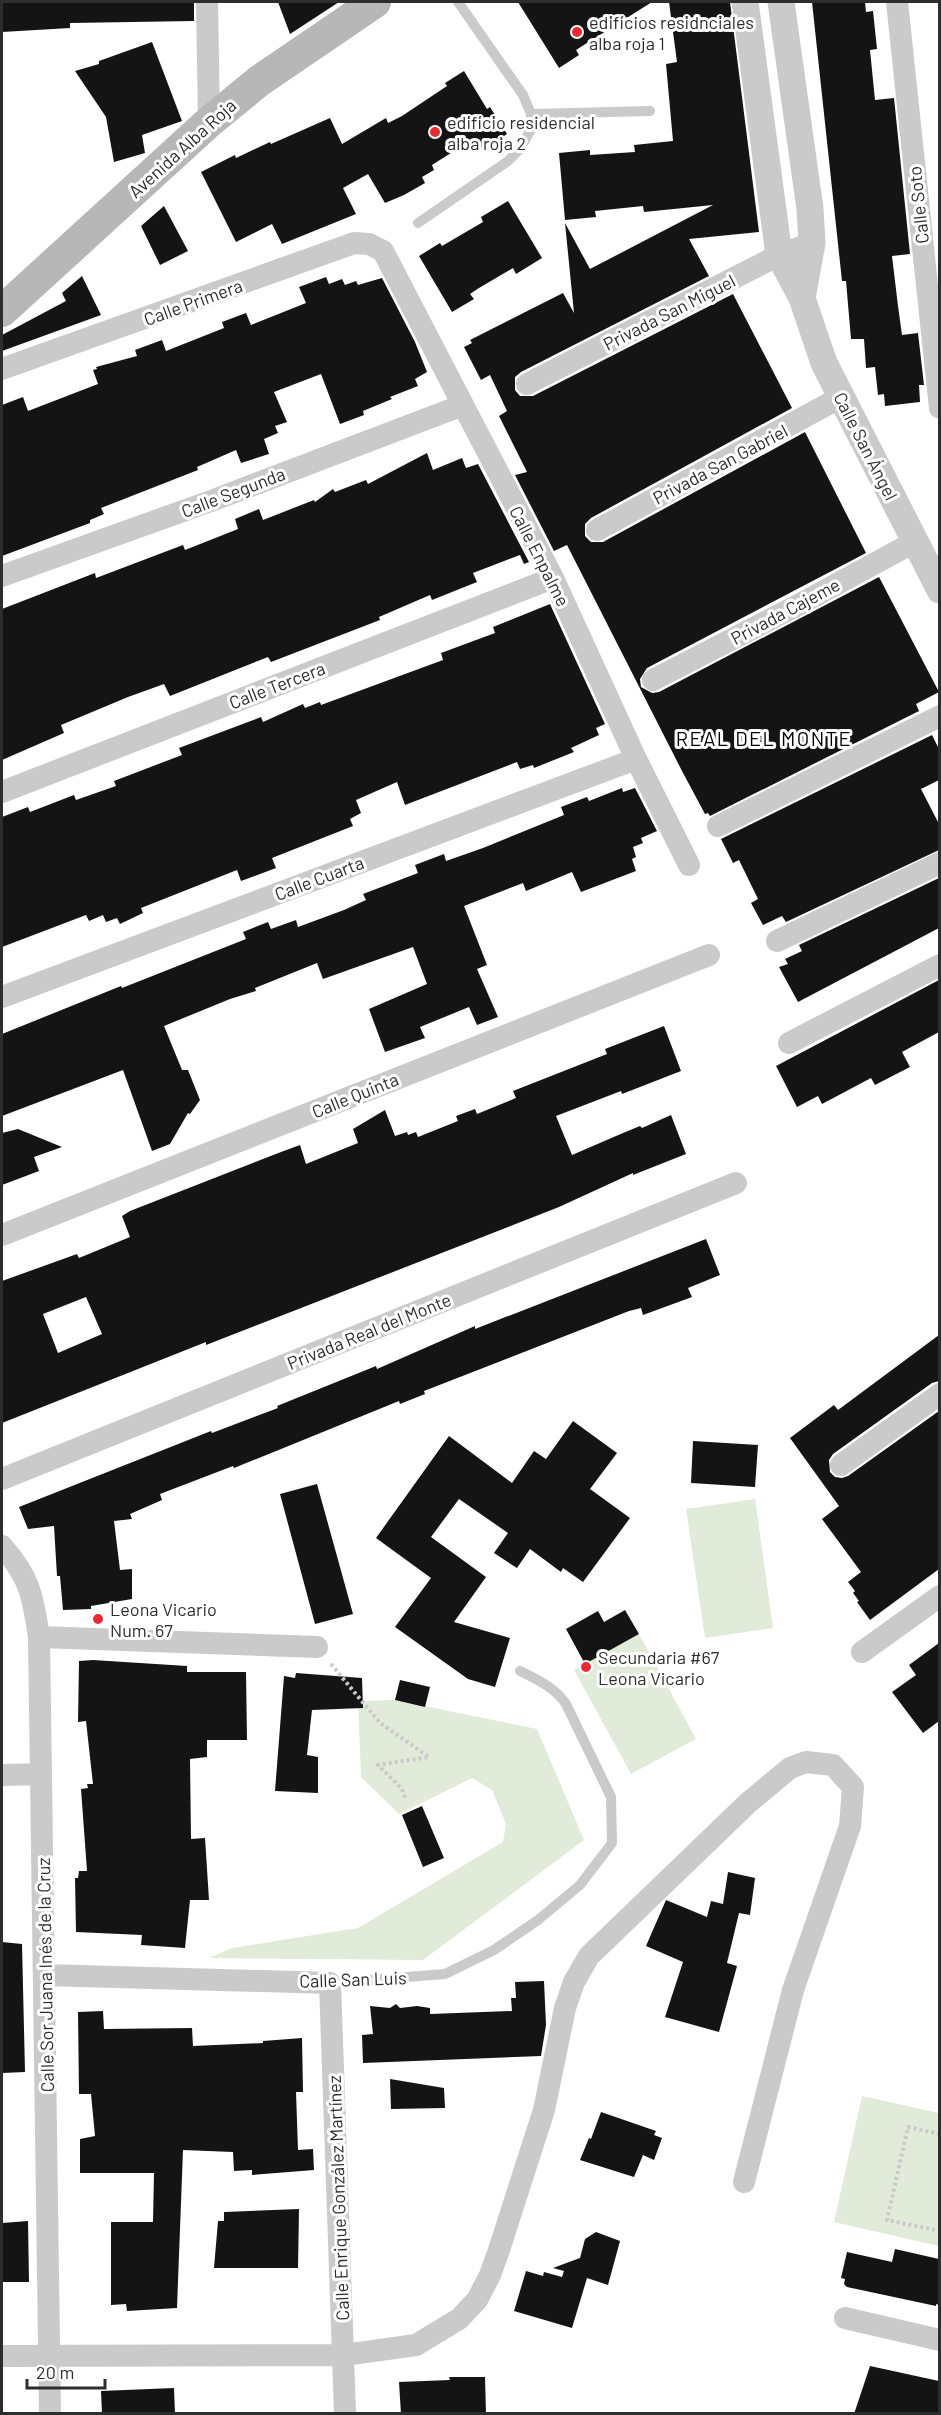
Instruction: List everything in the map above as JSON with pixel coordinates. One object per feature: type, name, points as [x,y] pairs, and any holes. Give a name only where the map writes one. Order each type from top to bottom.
[{"type":"main road","name":"Avenida Alba Roja","points":[[2,311],[209,122],[260,81],[375,2]]},
{"type":"street","points":[[207,2],[209,122]]},
{"type":"street","name":"Calle San Ángel","points":[[745,2],[779,255],[802,297],[813,335],[841,397],[939,590]]},
{"type":"street","name":"Calle San Ángel","points":[[781,2],[810,209],[812,243],[802,297]]},
{"type":"street","name":"Calle Soto","points":[[897,2],[939,408]]},
{"type":"street","name":"Calle Primera","points":[[2,369],[354,243],[369,244],[383,251]]},
{"type":"street","name":"Privada San Miguel","points":[[527,384],[779,255],[812,243]]},
{"type":"street","name":"Calle Enpalme","points":[[383,251],[553,578],[636,759],[689,865]]},
{"type":"street","name":"Privada San Gabriel","points":[[597,530],[841,397]]},
{"type":"street","name":"Calle Segunda","points":[[2,576],[211,501],[463,405]]},
{"type":"street","name":"Privada Cajeme","points":[[653,680],[916,541]]},
{"type":"street","name":"Calle Tercera","points":[[2,792],[553,578]]},
{"type":"street","points":[[718,826],[939,716]]},
{"type":"street","name":"Calle Cuarta","points":[[2,997],[636,759]]},
{"type":"street","points":[[777,941],[939,863]]},
{"type":"street","name":"Calle Quinta","points":[[2,1235],[709,955]]},
{"type":"street","points":[[789,1043],[939,965]]},
{"type":"street","name":"Privada Real del Monte","points":[[2,1479],[736,1183]]},
{"type":"street","points":[[841,1465],[939,1394]]},
{"type":"street","name":"Calle Sor Juana Inés de la Cruz","points":[[2,1546],[13,1558],[33,1596],[39,1637],[50,2414]]},
{"type":"street","points":[[862,1652],[939,1596]]},
{"type":"street","points":[[39,1637],[317,1647]]},
{"type":"street","points":[[2,2356],[344,2355],[416,2345],[459,2319],[477,2300],[490,2276],[544,2110],[565,2008],[574,1982],[589,1956],[748,1803],[790,1768],[806,1762],[832,1765],[853,1786],[850,1827],[793,1990],[744,2182]]},
{"type":"street","points":[[2,1775],[41,1774]]},
{"type":"street","name":"Calle San Luis","points":[[45,1975],[330,1983]]},
{"type":"street","name":"Calle Enrique González Martínez","points":[[330,1983],[345,2414]]},
{"type":"street","points":[[845,2318],[939,2340]]},
{"type":"lane","points":[[418,223],[508,161],[520,148],[530,131],[531,114],[523,95],[458,2]]},
{"type":"lane","points":[[531,114],[650,111]]},
{"type":"lane","name":"Calle San Luis","points":[[330,1983],[445,1974],[494,1950],[538,1920],[580,1885],[612,1843],[611,1797],[566,1704],[549,1686],[520,1671]]},
{"type":"path","points":[[317,1647],[380,1723],[429,1757],[378,1765],[402,1789],[405,1798]]},
{"type":"path","points":[[939,2134],[908,2127],[887,2220],[939,2231]]},
{"type":"green space","points":[[755,1499],[773,1628],[705,1638],[686,1509]]},
{"type":"green space","points":[[639,1634],[696,1739],[631,1774],[574,1670]]},
{"type":"green space","points":[[395,1700],[537,1729],[584,1840],[423,1960],[209,1958],[232,1948],[358,1928],[503,1842],[506,1824],[492,1790],[472,1778],[399,1814],[361,1777],[358,1701]]},
{"type":"green space","points":[[862,2096],[939,2113],[939,2246],[834,2222]]},
{"type":"building","points":[[2,2],[194,2],[194,21],[70,23],[70,28],[2,32]]},
{"type":"building","points":[[278,2],[339,2],[290,34]]},
{"type":"building","name":"edificios residnciales alba roja 1","points":[[518,2],[652,2],[576,50],[579,55],[559,68]]},
{"type":"building","points":[[669,2],[730,2],[759,232],[689,239],[709,276],[521,372],[515,377],[515,390],[520,396],[533,396],[733,294],[792,408],[591,518],[585,524],[585,536],[591,542],[603,542],[805,432],[866,553],[647,668],[640,679],[641,687],[652,693],[659,692],[879,577],[939,692],[916,704],[919,711],[710,816],[708,813],[705,814],[682,771],[567,545],[554,551],[515,475],[527,472],[499,416],[507,411],[490,375],[481,380],[464,347],[472,343],[470,340],[563,293],[574,313],[565,223],[590,269],[713,205],[644,212],[643,206],[595,211],[596,217],[565,220],[559,153],[590,150],[590,155],[635,152],[634,145],[673,141],[666,64],[677,62]]},
{"type":"building","points":[[812,2],[865,2],[866,12],[873,11],[877,49],[870,50],[875,100],[894,98],[910,254],[892,256],[902,335],[918,333],[924,385],[919,385],[920,402],[885,406],[884,394],[878,395],[875,367],[866,368],[864,339],[851,339],[846,281],[842,281]]},
{"type":"building","points":[[152,42],[182,121],[142,135],[145,153],[114,162],[106,117],[75,71],[99,64],[99,61]]},
{"type":"building","points":[[464,71],[487,109],[490,107],[507,134],[483,150],[479,143],[468,150],[465,144],[432,165],[434,170],[422,177],[425,183],[385,203],[368,174],[343,188],[356,214],[282,244],[272,224],[236,242],[201,172],[235,155],[236,158],[330,118],[342,144],[386,118],[388,123],[402,116],[447,86],[445,83]]},
{"type":"building","points":[[508,201],[542,258],[516,274],[513,268],[479,288],[470,294],[474,299],[452,312],[419,256],[440,243],[442,246],[483,222],[481,217]]},
{"type":"building","points":[[164,206],[188,251],[160,265],[141,226]]},
{"type":"building","points":[[82,276],[101,315],[2,351],[2,335],[66,301],[62,293]]},
{"type":"building","points":[[326,277],[329,284],[342,279],[345,285],[356,281],[358,285],[382,278],[415,342],[427,372],[415,379],[418,386],[363,411],[364,415],[340,424],[321,374],[274,392],[287,422],[275,426],[278,433],[264,439],[269,454],[241,463],[236,450],[197,467],[198,470],[101,508],[104,514],[90,520],[90,523],[2,556],[2,405],[23,397],[28,411],[98,384],[93,370],[97,369],[96,367],[137,356],[135,350],[162,340],[166,351],[224,328],[222,322],[246,313],[251,325],[306,303],[299,287]]},
{"type":"building","points":[[427,453],[433,470],[462,458],[466,468],[478,464],[529,562],[524,564],[520,555],[473,573],[477,582],[432,600],[430,595],[379,617],[380,620],[271,662],[268,657],[170,696],[164,684],[128,697],[61,725],[64,733],[2,760],[2,609],[95,573],[96,578],[183,545],[185,550],[238,529],[235,519],[259,509],[263,520],[314,500],[315,502],[333,489],[335,492],[366,480],[368,484]]},
{"type":"building","points":[[550,604],[605,724],[596,728],[599,735],[571,748],[574,752],[534,768],[533,765],[520,769],[517,762],[405,805],[397,782],[356,800],[361,813],[350,819],[353,826],[272,858],[276,868],[241,881],[237,870],[141,908],[143,913],[120,924],[117,918],[106,922],[103,915],[89,921],[86,915],[2,947],[2,817],[28,807],[30,812],[74,795],[76,800],[116,786],[114,781],[182,755],[179,748],[261,717],[263,722],[303,704],[305,708],[320,702],[321,705],[443,660],[441,653],[495,633],[493,627]]},
{"type":"building","points":[[932,735],[939,749],[939,780],[921,789],[939,824],[939,850],[786,922],[782,916],[763,925],[751,903],[758,899],[739,860],[733,863],[721,839]]},
{"type":"building","points":[[622,788],[623,792],[635,788],[657,831],[641,838],[643,843],[633,847],[636,857],[632,859],[636,871],[581,892],[572,872],[526,891],[523,883],[464,906],[487,965],[477,969],[498,1017],[477,1025],[469,1007],[420,1027],[425,1038],[385,1052],[369,1009],[427,984],[413,947],[323,979],[317,963],[255,988],[256,991],[164,1026],[182,1070],[188,1070],[200,1100],[190,1114],[188,1113],[170,1144],[152,1151],[123,1070],[2,1116],[2,1034],[246,939],[243,932],[268,922],[271,929],[296,920],[298,927],[344,910],[366,900],[363,894],[418,873],[415,865],[444,854],[446,861],[483,848],[564,815],[561,807],[587,797],[589,801]]},
{"type":"building","points":[[939,878],[939,928],[798,1002],[779,967],[788,964],[785,959],[802,951],[799,945]]},
{"type":"building","points":[[939,980],[939,1032],[902,1052],[910,1067],[875,1085],[871,1078],[822,1104],[818,1096],[797,1107],[776,1066]]},
{"type":"building","points":[[664,1026],[681,1071],[556,1116],[572,1155],[671,1115],[686,1154],[633,1175],[633,1173],[559,1207],[2,1423],[2,1281],[77,1254],[79,1258],[130,1237],[122,1216],[130,1211],[281,1152],[300,1145],[306,1164],[358,1143],[353,1129],[385,1110],[395,1136],[416,1132],[418,1137],[458,1121],[456,1116],[475,1109],[477,1114],[516,1098],[513,1091],[607,1054],[605,1049]],"holes":[[[86,1297],[102,1334],[58,1353],[43,1314]]]},
{"type":"building","points":[[18,1129],[62,1147],[34,1157],[39,1171],[2,1185],[2,1133]]},
{"type":"building","points":[[706,1239],[720,1275],[688,1288],[692,1297],[643,1315],[641,1308],[629,1311],[424,1391],[425,1394],[400,1404],[399,1401],[234,1468],[233,1466],[160,1494],[162,1500],[130,1514],[132,1519],[114,1521],[120,1570],[132,1569],[132,1599],[91,1606],[91,1609],[63,1610],[60,1576],[57,1576],[54,1526],[28,1529],[19,1507],[211,1431],[212,1433],[278,1408],[277,1406],[376,1366],[377,1369],[475,1326],[475,1329]]},
{"type":"building","points":[[939,1335],[939,1381],[932,1383],[833,1454],[829,1460],[830,1472],[835,1477],[848,1476],[939,1411],[939,1569],[870,1620],[857,1602],[859,1601],[853,1593],[855,1591],[848,1582],[861,1572],[822,1519],[839,1506],[790,1438],[834,1405],[838,1410]]},
{"type":"building","points":[[573,1421],[617,1453],[590,1489],[630,1518],[583,1582],[563,1568],[561,1572],[530,1549],[517,1568],[494,1553],[508,1533],[459,1499],[431,1537],[486,1577],[454,1622],[510,1638],[495,1687],[468,1679],[395,1627],[431,1578],[376,1538],[449,1436],[512,1483],[534,1451],[546,1459]]},
{"type":"building","points":[[693,1441],[758,1445],[755,1487],[691,1483]]},
{"type":"building","points":[[317,1484],[353,1614],[315,1624],[280,1494]]},
{"type":"building","points":[[625,1610],[639,1634],[585,1664],[566,1629],[598,1611],[604,1622]]},
{"type":"building","points":[[939,1643],[939,1721],[923,1733],[892,1692],[916,1675],[909,1665]]},
{"type":"building","points":[[79,1661],[187,1666],[187,1672],[246,1672],[247,1740],[207,1740],[207,1757],[190,1759],[191,1839],[205,1838],[209,1900],[190,1900],[185,1948],[141,1945],[142,1935],[76,1932],[75,1878],[78,1878],[79,1871],[87,1871],[81,1789],[88,1788],[87,1784],[93,1784],[86,1721],[78,1722]]},
{"type":"building","points":[[296,1673],[362,1678],[363,1708],[312,1710],[307,1755],[318,1757],[318,1793],[275,1791],[284,1676],[295,1678]]},
{"type":"building","points":[[400,1680],[430,1687],[425,1707],[395,1700]]},
{"type":"building","points":[[422,1806],[444,1858],[423,1867],[402,1815]]},
{"type":"building","points":[[728,1872],[755,1878],[750,1915],[739,1913],[727,1963],[737,1966],[719,2032],[665,2017],[683,1962],[646,1946],[666,1900],[707,1917],[711,1901],[723,1904]]},
{"type":"building","points":[[2,1942],[22,1944],[25,2072],[2,2073]]},
{"type":"building","points":[[544,1981],[546,2025],[541,2056],[363,2063],[362,2035],[373,2034],[370,2006],[390,2008],[396,2004],[400,2008],[417,2006],[430,2008],[430,2014],[512,2011],[511,1998],[516,1998],[515,1982]]},
{"type":"building","points":[[103,2011],[104,2029],[192,2028],[193,2046],[263,2043],[263,2041],[302,2038],[303,2092],[296,2092],[298,2150],[313,2149],[314,2170],[252,2175],[252,2170],[234,2171],[233,2152],[183,2150],[177,2308],[127,2311],[126,2304],[111,2305],[111,2222],[153,2222],[154,2173],[80,2173],[80,2139],[95,2136],[91,2094],[79,2094],[78,2012]]},
{"type":"building","points":[[390,2079],[444,2088],[445,2108],[391,2109]]},
{"type":"building","points":[[601,2112],[656,2131],[654,2135],[662,2138],[654,2160],[643,2155],[634,2177],[580,2160]]},
{"type":"building","points":[[299,2209],[298,2268],[214,2268],[218,2221],[224,2221],[224,2212]]},
{"type":"building","points":[[28,2221],[29,2282],[2,2282],[2,2223]]},
{"type":"building","points":[[596,2232],[620,2241],[608,2285],[587,2278],[572,2328],[514,2311],[526,2271],[543,2276],[544,2272],[562,2277],[564,2271],[553,2268],[580,2258],[585,2239]]},
{"type":"building","points":[[895,2249],[939,2259],[939,2305],[847,2287],[844,2284],[845,2279],[841,2278],[847,2252],[892,2262]]},
{"type":"building","points":[[870,2366],[939,2381],[939,2414],[854,2414]]},
{"type":"building","points":[[449,2377],[485,2377],[486,2414],[401,2414],[399,2382],[450,2380]]},
{"type":"building","points":[[174,2388],[175,2414],[102,2414],[101,2391]]},
{"type":"place","name":"edificios residnciales alba roja 1","points":[[577,32]]},
{"type":"place","name":"edificio residencial alba roja 2","points":[[435,132]]},
{"type":"place","name":"Leona Vicario Num. 67","points":[[98,1619]]},
{"type":"place","name":"Secundaria #67 Leona Vicario","points":[[586,1667]]},
{"type":"district","name":"REAL DEL MONTE","points":[[764,738]]}]
